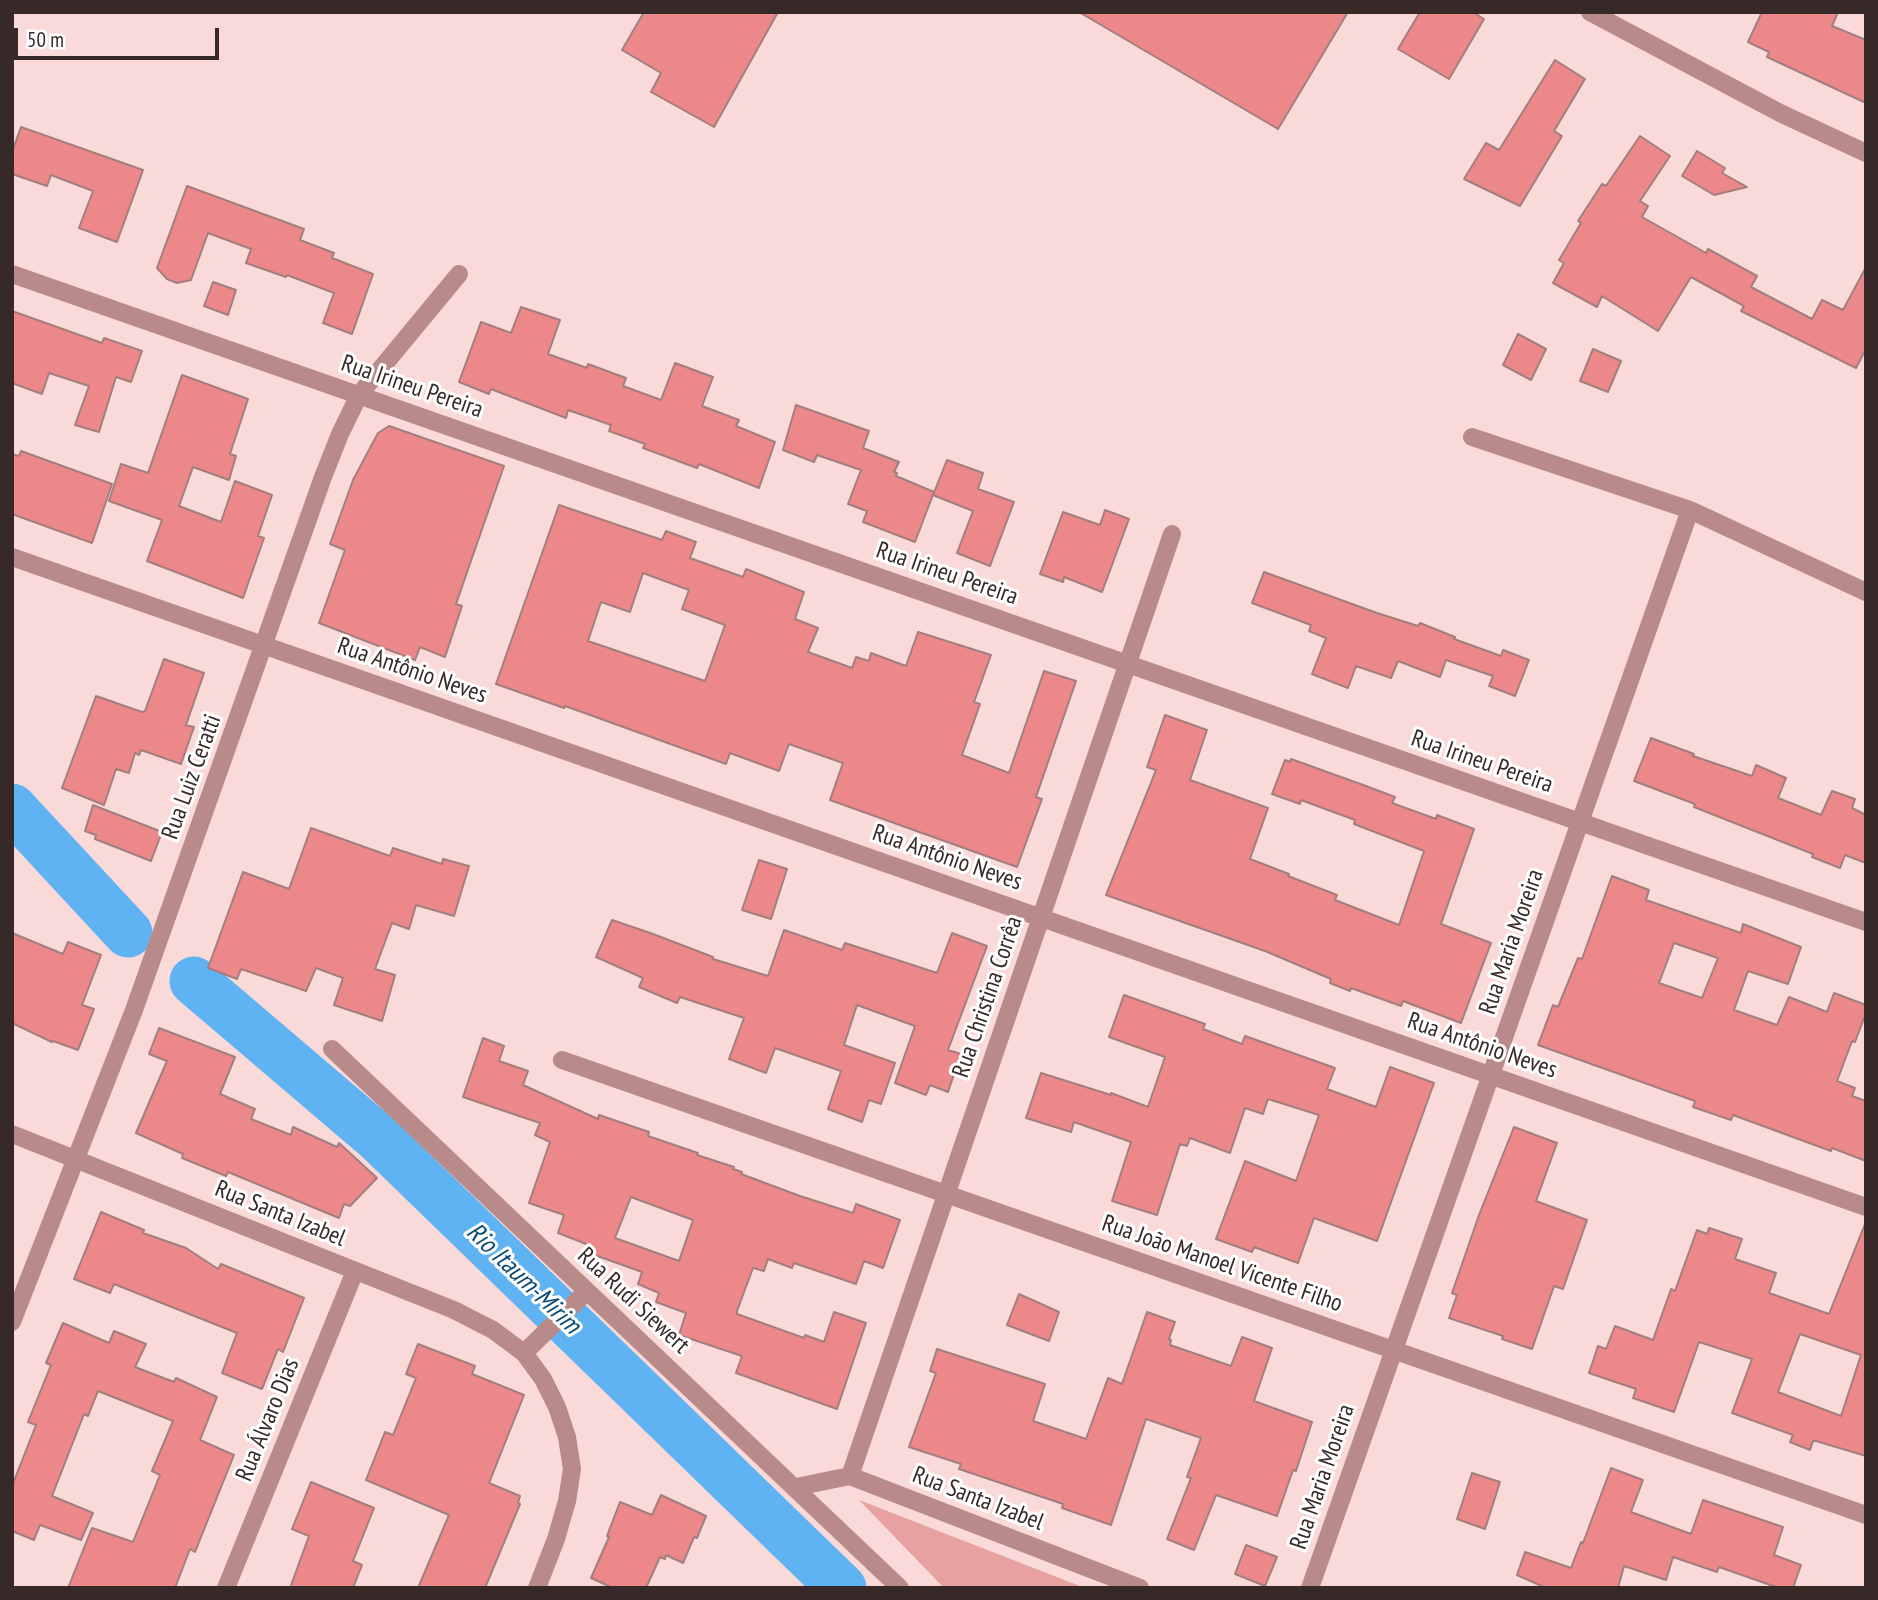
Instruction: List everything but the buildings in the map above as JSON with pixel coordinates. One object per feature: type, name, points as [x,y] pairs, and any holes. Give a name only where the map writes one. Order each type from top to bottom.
[{"type":"street","points":[[1590,12],[1780,113],[1866,153]]},
{"type":"street","name":"Rua Irineu Pereira","points":[[12,274],[1866,922]]},
{"type":"street","name":"Rua Luiz Ceratti","points":[[12,1322],[139,997],[323,477],[359,395],[459,274]]},
{"type":"street","points":[[1472,437],[1690,510],[1866,592]]},
{"type":"street","name":"Rua Maria Moreira","points":[[1310,1588],[1690,510]]},
{"type":"street","name":"Rua Christina Corrêa","points":[[850,1476],[1172,534]]},
{"type":"street","name":"Rua Antônio Neves","points":[[12,557],[1866,1207]]},
{"type":"street","name":"Rua Rudi Siewert","points":[[332,1049],[901,1588]]},
{"type":"street","name":"Rua João Manoel Vicente Filho","points":[[562,1060],[1866,1515]]},
{"type":"street","name":"Rua Santa Izabel","points":[[12,1134],[454,1310],[493,1330],[524,1353],[543,1379],[556,1407],[566,1437],[572,1469],[567,1501],[556,1539],[537,1588]]},
{"type":"street","name":"Rua Álvaro Dias","points":[[226,1588],[355,1270]]},
{"type":"street","points":[[524,1353],[587,1292]]},
{"type":"street","points":[[796,1487],[850,1476]]},
{"type":"street","name":"Rua Santa Izabel","points":[[850,1476],[1140,1588]]},
{"type":"shaded area","points":[[859,1500],[1085,1588],[944,1588]]},
{"type":"waterway","name":"Rio Itaum-Mirim","points":[[12,808],[128,933]]},
{"type":"waterway","name":"Rio Itaum-Mirim","points":[[194,981],[377,1137],[842,1588]]}]
